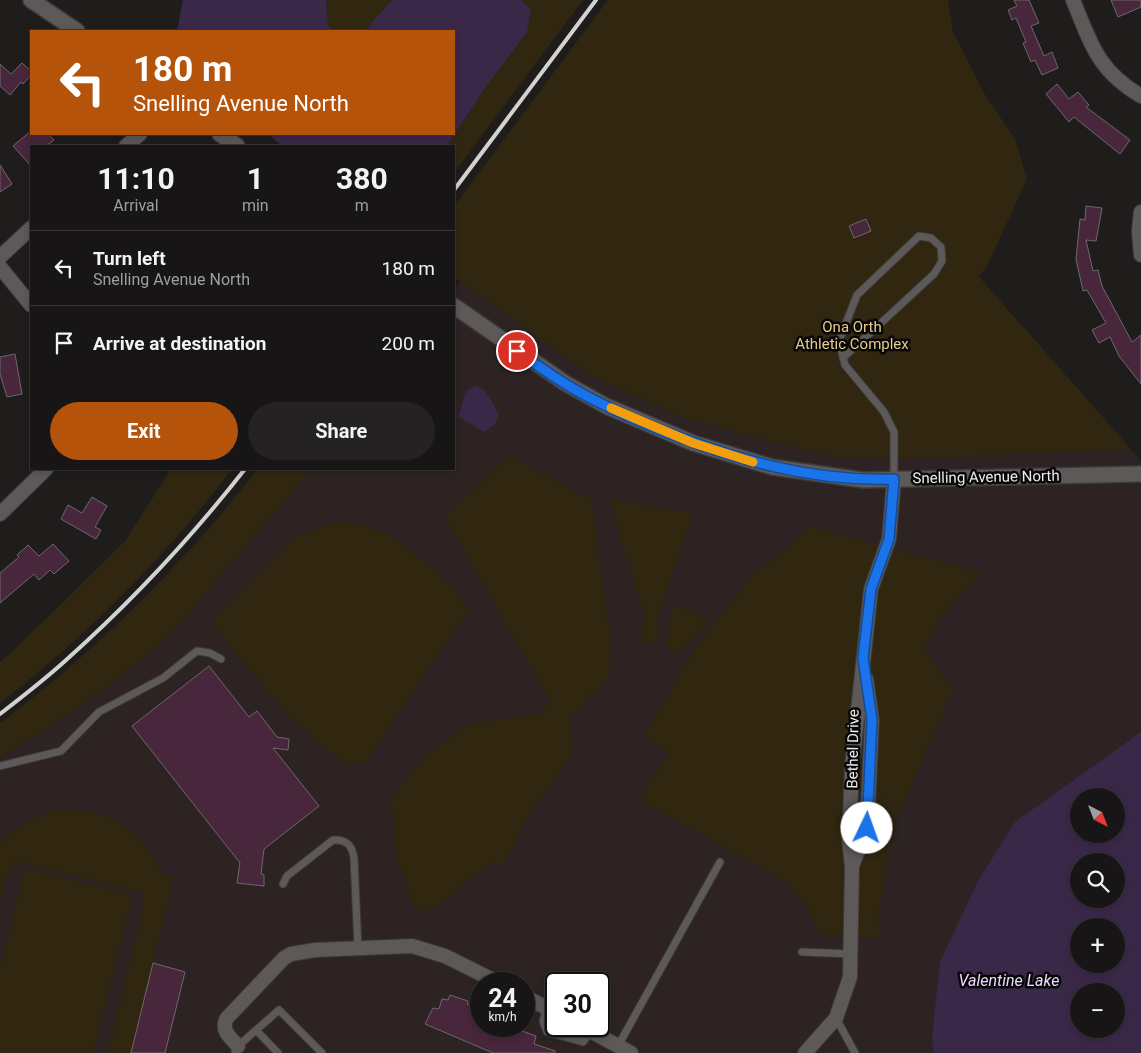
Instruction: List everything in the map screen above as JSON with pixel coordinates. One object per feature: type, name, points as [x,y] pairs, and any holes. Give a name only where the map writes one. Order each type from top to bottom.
[{"type":"street","points":[[31,0],[76,30]]},
{"type":"street","points":[[1073,0],[1093,49],[1105,67],[1118,82],[1141,96]]},
{"type":"street","points":[[127,145],[139,135]]},
{"type":"street","points":[[221,135],[236,145]]},
{"type":"street","points":[[1141,212],[1139,231],[1141,255]]},
{"type":"street","points":[[0,257],[30,229]]},
{"type":"street","points":[[0,267],[30,304]]},
{"type":"street","name":"Snelling Avenue North","points":[[455,307],[565,383],[606,406],[693,443],[772,467],[862,480],[1141,474]]},
{"type":"street","points":[[0,514],[45,470]]},
{"type":"street","name":"Bethel Drive","points":[[805,1053],[836,1018],[850,977],[852,954],[852,867],[849,840],[852,780],[871,589],[889,539],[894,479]]},
{"type":"street","points":[[237,1050],[225,1032],[224,1022],[284,958],[292,954],[315,950],[412,946],[428,949],[478,972]]},
{"type":"street","points":[[601,1037],[631,1053]]},
{"type":"lane","points":[[843,358],[934,274],[942,261],[941,247],[931,238],[919,236],[857,295],[839,341],[844,364],[884,412],[894,432],[894,479]]},
{"type":"lane","points":[[0,766],[61,751],[99,712],[163,678],[197,650],[221,659]]},
{"type":"lane","points":[[282,884],[287,876],[333,840],[341,839],[348,844],[353,849],[354,858],[358,948]]},
{"type":"lane","points":[[618,1046],[720,862]]},
{"type":"lane","points":[[802,952],[852,954]]},
{"type":"lane","points":[[237,1050],[279,1010],[322,1053]]},
{"type":"lane","points":[[836,1018],[855,1053]]},
{"type":"lane","points":[[256,1030],[278,1053]]},
{"type":"lane","points":[[565,1037],[583,1042],[584,1037]]},
{"type":"shaded area","points":[[615,83],[979,277],[1141,461],[1141,1053],[0,1053],[0,757],[64,718],[129,670],[179,625],[310,470],[455,470],[455,288]]},
{"type":"green space","points":[[326,0],[392,0],[365,30],[331,30],[328,24]]},
{"type":"green space","points":[[521,0],[583,0],[455,172],[455,145],[448,145],[485,88],[531,10]]},
{"type":"green space","name":"Ona Orth Athletic Complex","points":[[608,0],[948,0],[953,32],[984,93],[1015,139],[1027,179],[987,266],[979,277],[1131,449],[927,458],[833,457],[684,418],[594,377],[455,278],[455,205]]},
{"type":"green space","points":[[509,455],[592,500],[610,637],[608,680],[586,699],[570,718],[573,753],[553,784],[529,813],[504,865],[494,863],[470,879],[430,912],[414,907],[395,850],[391,796],[426,756],[470,723],[541,714],[550,700],[444,517]]},
{"type":"green space","points":[[170,470],[231,470],[180,533],[124,594],[64,650],[0,703],[0,662],[125,541]]},
{"type":"green space","points":[[257,470],[310,470],[179,625],[129,670],[64,718],[0,757],[0,723],[53,682],[103,637],[151,591],[220,515]]},
{"type":"green space","points":[[608,498],[693,513],[656,622],[659,635],[653,644],[648,645],[644,642],[640,632],[646,620]]},
{"type":"green space","points":[[344,520],[387,533],[435,569],[469,608],[367,760],[346,766],[283,710],[211,622],[296,536]]},
{"type":"green space","points":[[810,526],[982,573],[942,616],[924,649],[953,690],[894,825],[878,918],[881,938],[820,935],[809,910],[790,884],[640,800],[669,752],[643,737],[695,649],[756,571],[792,545]]},
{"type":"green space","points":[[673,605],[693,611],[710,623],[679,655],[666,648]]},
{"type":"green space","points":[[58,810],[94,812],[122,823],[144,843],[162,874],[174,877],[131,1053],[108,1053],[141,919],[144,901],[142,892],[16,861],[5,881],[0,901],[0,845],[12,832],[26,823],[41,815]]},
{"type":"green space","points":[[25,869],[132,895],[93,1053],[0,1053],[0,969]]},
{"type":"water","points":[[183,0],[326,0],[328,24],[331,30],[177,30]]},
{"type":"water","points":[[392,0],[521,0],[531,10],[527,32],[485,88],[455,134],[455,30],[365,30]]},
{"type":"water","points":[[269,135],[454,135],[448,145],[281,145]]},
{"type":"water","points":[[475,385],[487,394],[499,415],[495,424],[484,432],[459,417],[465,393]]},
{"type":"water","name":"Valentine Lake","points":[[1141,732],[1141,1053],[934,1053],[932,1038],[940,962],[978,881],[1015,822]]},
{"type":"building","points":[[1014,0],[1029,0],[1039,23],[1031,26],[1044,56],[1052,52],[1058,68],[1042,75],[1035,60],[1031,62],[1023,43],[1026,42],[1016,18],[1012,20],[1008,10],[1017,6]]},
{"type":"building","points":[[1111,0],[1141,0],[1141,7],[1118,17]]},
{"type":"building","points":[[22,63],[30,70],[30,76],[23,84],[21,82],[10,95],[0,86],[0,64],[11,74]]},
{"type":"building","points":[[1057,84],[1069,99],[1078,92],[1089,105],[1086,107],[1130,140],[1120,154],[1074,117],[1069,122],[1046,94]]},
{"type":"building","points":[[30,132],[30,135],[49,135],[54,140],[47,145],[30,145],[30,165],[13,146]]},
{"type":"building","points":[[0,165],[12,184],[0,192]]},
{"type":"building","points":[[1086,206],[1102,208],[1096,241],[1086,240],[1093,271],[1098,270],[1102,286],[1132,342],[1141,335],[1141,384],[1119,356],[1110,337],[1099,343],[1092,330],[1106,323],[1087,290],[1083,291],[1076,259],[1080,219],[1085,220]]},
{"type":"building","points":[[866,219],[871,231],[854,238],[849,226]]},
{"type":"building","points":[[15,354],[22,394],[7,397],[0,374],[0,357]]},
{"type":"building","points":[[92,497],[107,506],[95,527],[101,530],[96,539],[61,519],[68,505],[82,513]]},
{"type":"building","points":[[53,544],[69,561],[54,574],[50,570],[39,580],[34,574],[0,603],[0,573],[19,557],[17,555],[28,545],[39,556]]},
{"type":"building","points":[[209,666],[249,717],[257,711],[277,737],[289,739],[288,750],[273,748],[319,806],[264,849],[261,874],[264,875],[264,886],[237,883],[240,863],[132,726]]},
{"type":"building","points":[[153,963],[185,972],[165,1053],[131,1053]]},
{"type":"building","points":[[450,995],[468,1001],[467,1004],[470,1005],[470,1037],[535,1036],[536,1036],[534,1044],[555,1051],[555,1053],[493,1053],[425,1024],[433,1008],[439,1009],[442,999],[448,1000]]},
{"type":"railway","points":[[455,189],[596,0]]},
{"type":"railway","points":[[0,714],[65,661],[137,593],[182,545],[244,470]]},
{"type":"slow traffic","points":[[611,408],[693,443],[753,462]]},
{"type":"route","points":[[517,351],[565,383],[606,406],[693,443],[734,457],[814,475],[862,480],[894,479],[889,539],[871,589],[863,658],[872,720],[867,828]]}]
